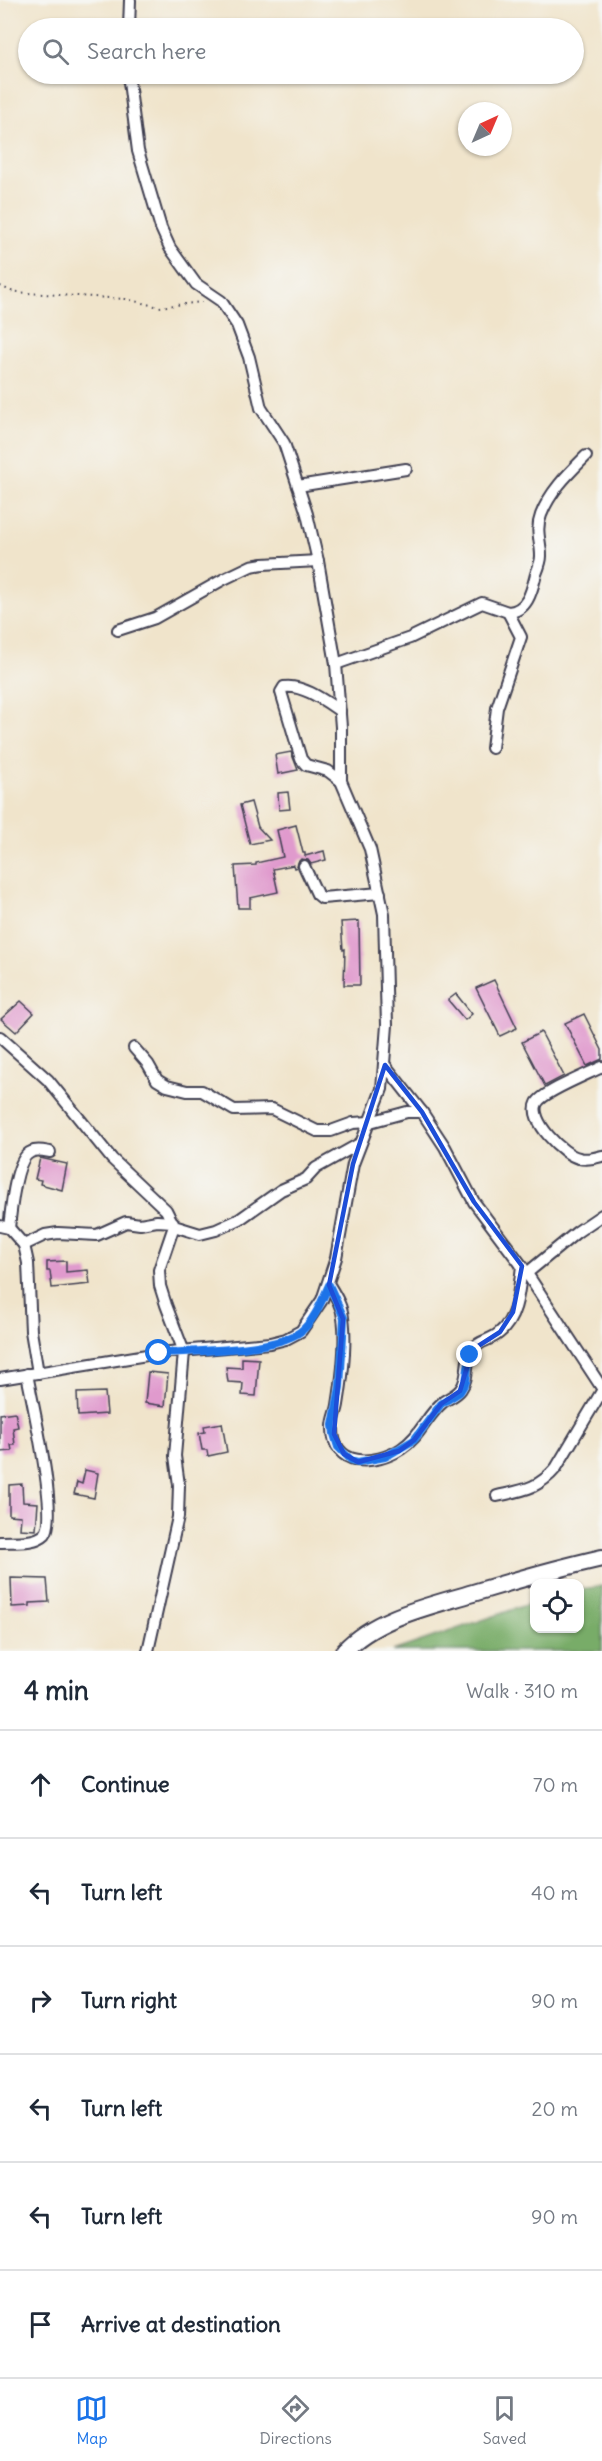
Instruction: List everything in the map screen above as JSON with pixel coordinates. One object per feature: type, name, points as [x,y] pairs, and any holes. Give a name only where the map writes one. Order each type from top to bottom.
[{"type":"highway","points":[[344,1651],[371,1629],[405,1616],[551,1570],[602,1558]]},
{"type":"street","points":[[129,18],[130,0]]},
{"type":"street","points":[[0,1379],[101,1361],[243,1346],[286,1339],[301,1331],[310,1321],[329,1285],[353,1164],[382,1089],[385,1065],[386,938],[380,893],[370,849],[341,781],[336,664],[318,561],[284,443],[261,408],[249,357],[237,325],[221,301],[196,284],[170,248],[161,228],[138,151],[129,84]]},
{"type":"street","points":[[336,664],[410,638],[482,603],[508,612],[521,607],[528,601],[532,591],[541,556],[538,527],[543,509],[563,479],[586,456]]},
{"type":"street","points":[[298,486],[406,469]]},
{"type":"street","points":[[118,630],[155,618],[251,566],[318,561]]},
{"type":"street","points":[[492,748],[497,708],[521,637],[508,612]]},
{"type":"street","points":[[339,711],[318,697],[291,687],[284,687],[280,692],[303,763],[328,771],[341,781]]},
{"type":"street","points":[[304,866],[317,894],[322,898],[380,893]]},
{"type":"street","points":[[0,1037],[48,1080],[112,1159],[166,1210],[173,1224],[159,1270],[160,1286],[184,1352],[175,1456],[179,1485],[178,1517],[148,1651]]},
{"type":"street","points":[[134,1048],[148,1064],[157,1080],[167,1086],[210,1094],[234,1110],[272,1109],[317,1131],[331,1131],[407,1112],[422,1112]]},
{"type":"street","points":[[385,1065],[422,1112],[445,1147],[474,1202],[525,1270],[602,1389],[556,1468],[546,1479],[535,1487],[497,1496]]},
{"type":"street","points":[[602,1067],[552,1090],[537,1101],[534,1112],[538,1123],[569,1154],[580,1159],[602,1156]]},
{"type":"street","points":[[24,1245],[45,1235],[58,1233],[97,1235],[126,1222],[140,1224],[157,1221],[200,1234],[216,1230],[240,1219],[281,1190],[306,1179],[316,1168],[359,1144]]},
{"type":"street","points":[[0,1542],[32,1540],[43,1536],[49,1528],[50,1500],[33,1373],[28,1263],[24,1245],[4,1227],[25,1156],[29,1152],[38,1150],[50,1152]]},
{"type":"street","points":[[329,1285],[344,1318],[340,1387],[333,1425],[338,1447],[344,1454],[358,1462],[385,1457],[399,1451],[414,1440],[441,1404],[460,1392],[466,1382],[467,1365],[472,1350],[478,1343],[501,1332],[513,1312],[525,1270],[602,1215]]},
{"type":"path","points":[[0,286],[11,291],[27,293],[126,299],[159,307],[180,306],[216,298]]},
{"type":"highlighted area","points":[[385,1065],[422,1112],[474,1202],[522,1266],[513,1312],[500,1332],[472,1350],[460,1391],[441,1404],[414,1440],[399,1451],[358,1462],[344,1454],[334,1434],[343,1319],[329,1285],[353,1164]]},
{"type":"green space","points":[[602,1586],[602,1651],[393,1651],[530,1603],[530,1633],[584,1633],[584,1589]]},
{"type":"building","points":[[291,752],[298,770],[278,774],[275,755]]},
{"type":"building","points":[[288,792],[290,809],[279,810],[278,793]]},
{"type":"building","points":[[251,802],[258,827],[270,840],[250,844],[240,805]]},
{"type":"building","points":[[296,825],[305,856],[324,851],[326,860],[311,864],[308,860],[301,859],[297,867],[294,868],[293,865],[273,869],[278,892],[250,898],[250,908],[238,908],[235,866],[256,865],[256,863],[283,857],[277,830]]},
{"type":"building","points":[[359,921],[360,985],[344,985],[345,949],[343,950],[341,922]]},
{"type":"building","points":[[494,980],[517,1028],[500,1036],[476,988]]},
{"type":"building","points":[[456,994],[472,1014],[465,1020],[448,1000]]},
{"type":"building","points":[[21,1001],[34,1013],[16,1032],[1,1019]]},
{"type":"building","points":[[584,1014],[602,1050],[602,1059],[587,1066],[565,1023]]},
{"type":"building","points":[[541,1032],[564,1076],[545,1086],[522,1042]]},
{"type":"building","points":[[40,1158],[67,1164],[62,1190],[40,1184],[41,1180],[35,1179]]},
{"type":"building","points":[[66,1261],[66,1272],[88,1270],[90,1284],[52,1288],[47,1262]]},
{"type":"building","points":[[242,1358],[259,1359],[256,1396],[242,1395],[243,1383],[228,1382],[226,1367],[242,1368]]},
{"type":"building","points":[[148,1372],[168,1374],[165,1406],[145,1403]]},
{"type":"building","points":[[105,1392],[107,1414],[78,1416],[77,1393]]},
{"type":"building","points":[[15,1412],[18,1427],[13,1428],[15,1445],[11,1445],[12,1451],[0,1452],[0,1414]]},
{"type":"building","points":[[222,1423],[227,1452],[208,1456],[207,1450],[202,1450],[199,1433],[205,1432],[204,1426]]},
{"type":"building","points":[[85,1470],[98,1473],[94,1498],[74,1494],[77,1482],[82,1484]]},
{"type":"building","points":[[22,1484],[23,1502],[38,1503],[36,1530],[20,1529],[21,1516],[9,1515],[9,1485]]},
{"type":"building","points":[[11,1578],[47,1579],[49,1602],[12,1607]]},
{"type":"route","points":[[159,1353],[243,1346],[286,1339],[301,1331],[310,1321],[329,1285],[344,1318],[340,1387],[333,1425],[334,1434],[338,1447],[351,1460],[358,1462],[385,1457],[399,1451],[414,1440],[441,1404],[460,1392],[466,1382],[470,1355]]}]
